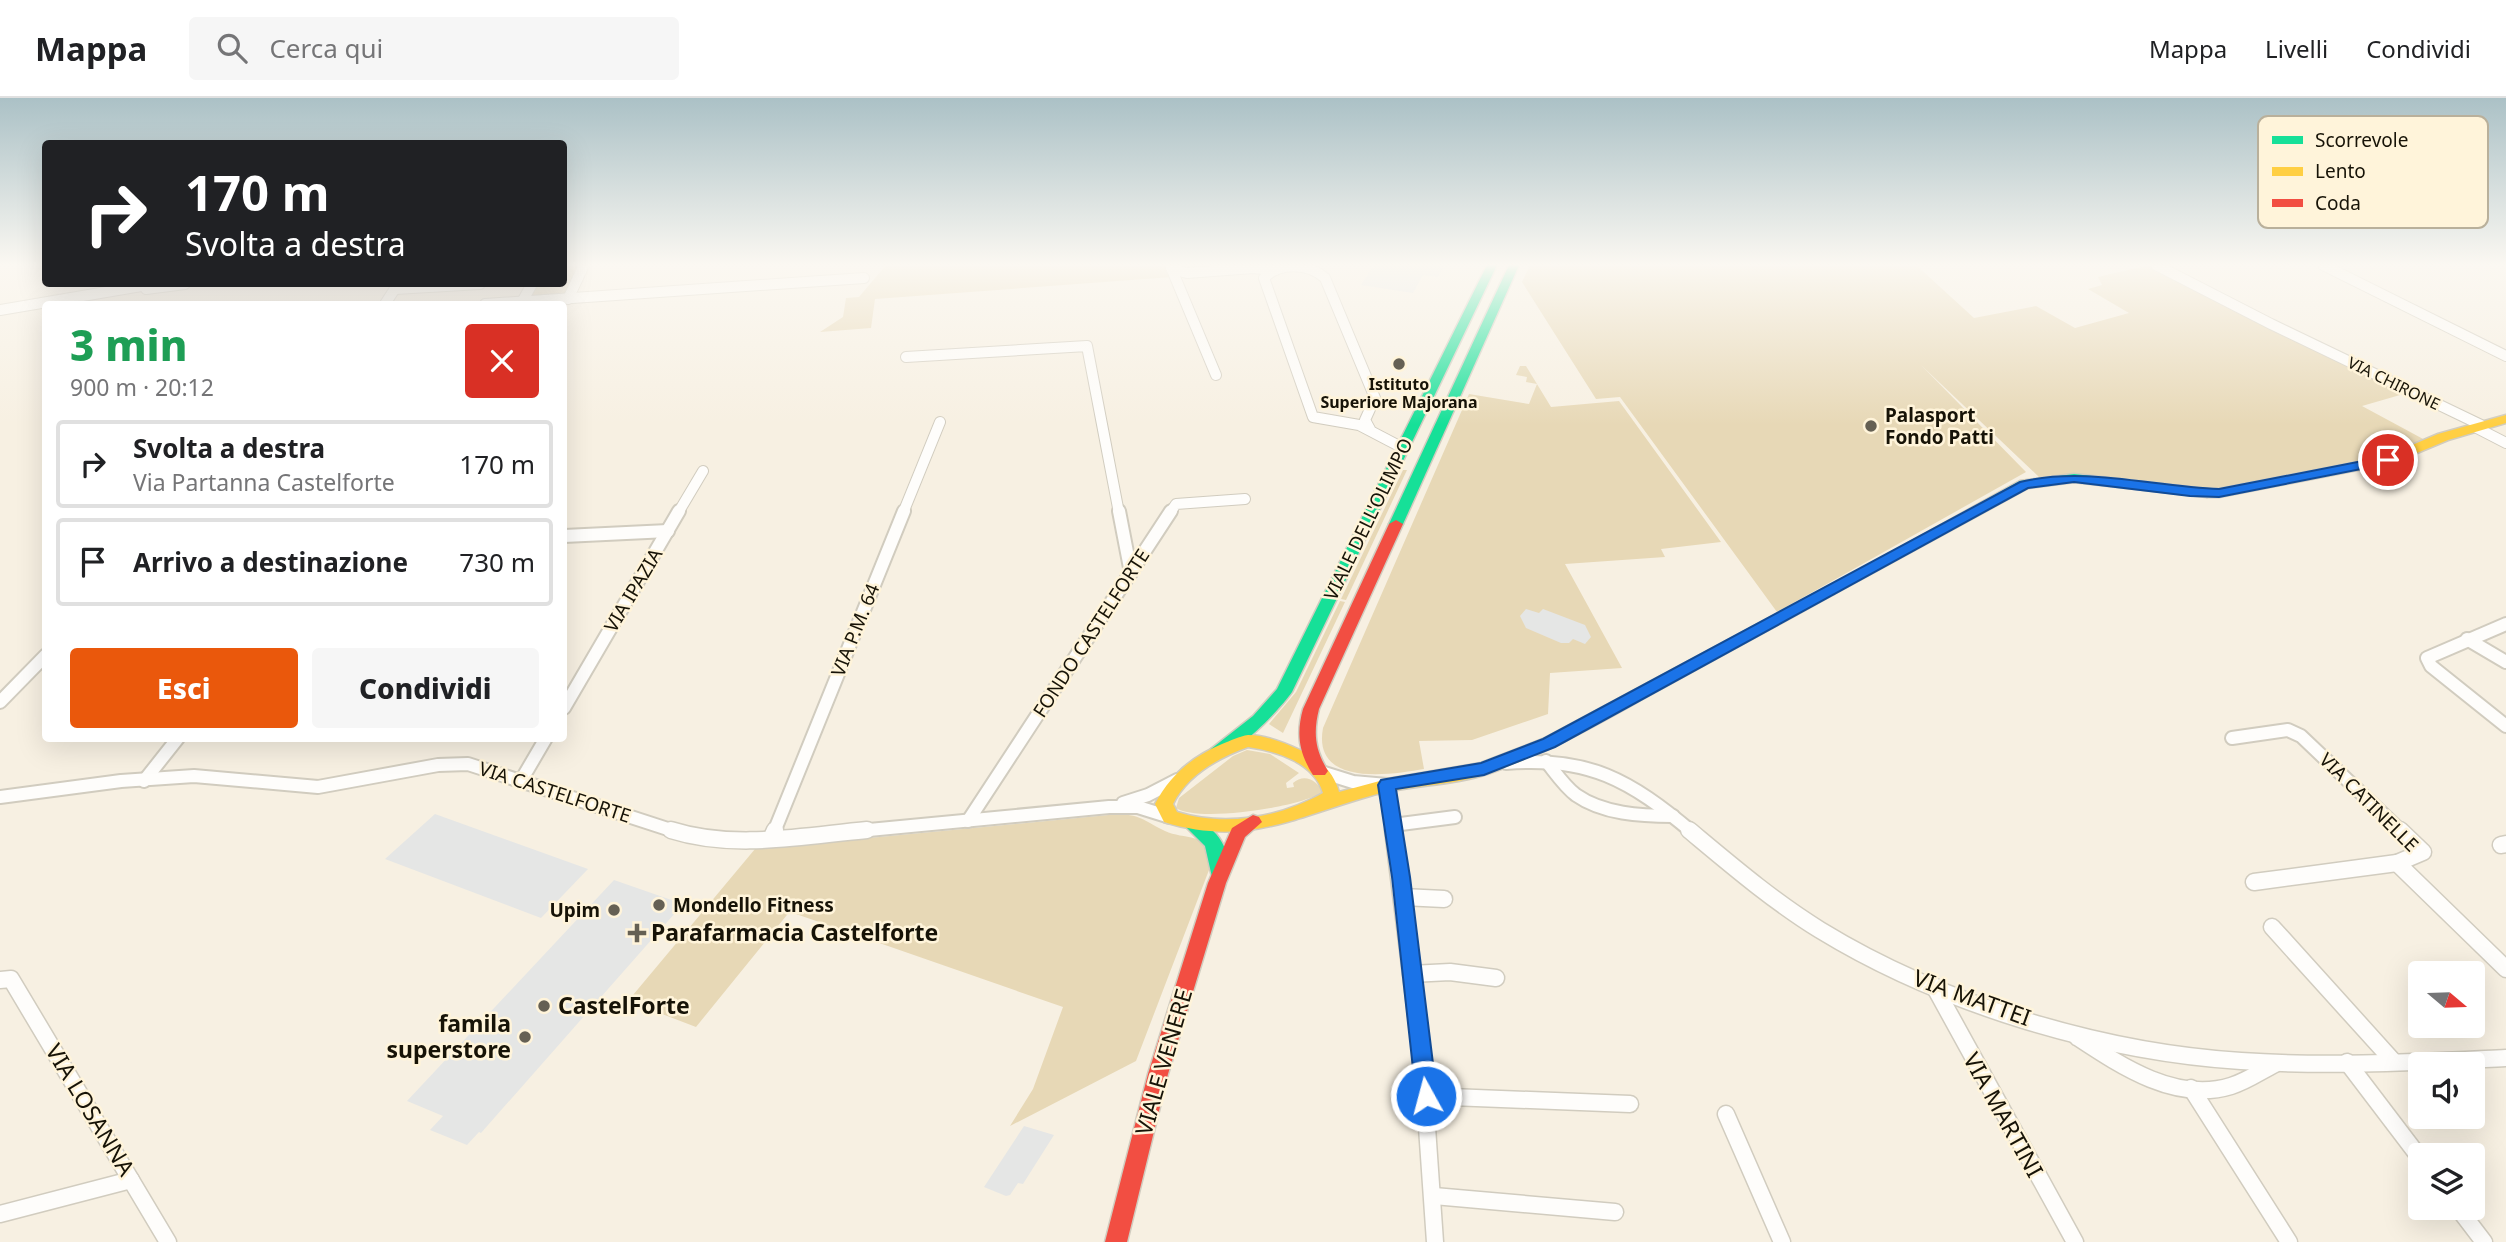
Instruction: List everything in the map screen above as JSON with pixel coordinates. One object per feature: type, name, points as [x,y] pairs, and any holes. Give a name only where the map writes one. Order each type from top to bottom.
[{"type":"street","points":[[1192,318],[1216,375]]},
{"type":"street","points":[[1278,318],[1310,413],[1314,417],[1339,420],[1371,431],[1403,448]]},
{"type":"street","points":[[1341,318],[1374,398],[1365,419],[1371,431]]},
{"type":"street","name":"VIALE DELL'OLIMPO","points":[[1170,817],[1164,804],[1166,794],[1259,720],[1284,692],[1466,318]]},
{"type":"street","name":"VIALE DELL'OLIMPO","points":[[1323,803],[1332,796],[1333,789],[1328,778],[1319,771],[1305,749],[1305,732],[1311,709],[1490,318]]},
{"type":"street","name":"VIA CHIRONE","points":[[2260,318],[2478,426]]},
{"type":"street","points":[[2430,318],[2506,356]]},
{"type":"street","points":[[906,357],[1087,346],[1130,573]]},
{"type":"street","points":[[1170,817],[1194,825],[1226,826],[1253,822],[1387,785],[1450,776],[1499,764],[1563,736],[2025,484],[2074,478],[2219,493],[2388,460],[2478,426],[2506,419]]},
{"type":"street","name":"VIA P.M. 64","points":[[771,839],[940,422]]},
{"type":"street","points":[[2478,426],[2506,443]]},
{"type":"street","name":"VIA IPAZIA","points":[[567,703],[703,471]]},
{"type":"street","name":"FONDO CASTELFORTE","points":[[968,821],[1175,505],[1245,499]]},
{"type":"street","points":[[567,536],[668,531]]},
{"type":"street","points":[[2506,624],[2427,658],[2431,666],[2506,726]]},
{"type":"street","points":[[2467,639],[2506,662]]},
{"type":"street","points":[[0,702],[42,659]]},
{"type":"street","name":"VIA CATINELLE","points":[[2232,738],[2288,730],[2301,736],[2423,852],[2397,863],[2506,969]]},
{"type":"street","points":[[144,781],[175,742]]},
{"type":"street","points":[[522,779],[544,742]]},
{"type":"street","points":[[1217,753],[1240,743],[1265,742],[1279,747],[1319,771],[1353,782],[1387,785]]},
{"type":"street","points":[[1546,761],[1575,794],[1601,807],[1649,816],[1673,816]]},
{"type":"street","name":"VIA MATTEI","points":[[1499,764],[1546,761],[1591,769],[1626,782],[1816,928],[1871,959],[1997,1010],[2068,1031],[2174,1054],[2276,1063],[2506,1058]]},
{"type":"street","name":"VIA CASTELFORTE","points":[[0,797],[208,776],[294,787],[318,787],[458,763],[522,779],[690,836],[724,841],[771,839],[1109,807],[1138,807],[1170,817]]},
{"type":"street","name":"VIA CASTELFORTE","points":[[1109,807],[1148,795],[1189,774]]},
{"type":"street","points":[[1387,785],[1426,1096],[1435,1242]]},
{"type":"street","points":[[1393,825],[1455,817]]},
{"type":"street","name":"VIALE VENERE","points":[[1116,1242],[1158,1074],[1217,883],[1238,833],[1253,822]]},
{"type":"street","name":"VIALE VENERE","points":[[1194,825],[1208,834],[1216,844],[1219,856],[1217,883]]},
{"type":"street","points":[[2254,882],[2397,863]]},
{"type":"street","points":[[1403,897],[1444,899]]},
{"type":"street","points":[[2272,927],[2394,1062]]},
{"type":"street","points":[[1411,974],[1450,972],[1496,978]]},
{"type":"street","name":"VIA LOSANNA","points":[[6,980],[168,1242]]},
{"type":"street","name":"VIA MARTINI","points":[[1934,986],[2075,1242]]},
{"type":"street","points":[[2068,1031],[2109,1059],[2131,1070],[2191,1088],[2225,1088],[2276,1063]]},
{"type":"street","points":[[2347,1062],[2409,1143]]},
{"type":"street","points":[[2191,1088],[2289,1242]]},
{"type":"street","points":[[1426,1096],[1630,1104]]},
{"type":"street","points":[[1726,1114],[1782,1242]]},
{"type":"street","points":[[0,1214],[131,1180]]},
{"type":"street","points":[[1434,1196],[1615,1213]]},
{"type":"street","points":[[2467,1220],[2484,1242]]},
{"type":"shaded area","points":[[841,318],[872,318],[871,328],[820,332]]},
{"type":"shaded area","points":[[1545,318],[2058,318],[2075,328],[2110,318],[2255,318],[2407,393],[2362,406],[2425,440],[2345,465],[2216,489],[2093,476],[2039,477],[1921,365],[2026,472],[1777,612],[1620,397],[1596,399]]},
{"type":"shaded area","points":[[1520,366],[1526,366],[1537,384],[1526,382],[1527,377],[1516,375]]},
{"type":"shaded area","points":[[1537,384],[1551,407],[1619,401],[1721,542],[1661,549],[1665,557],[1565,564],[1622,668],[1550,673],[1548,714],[1472,740],[1419,741],[1424,769],[1374,774],[1341,768],[1329,760],[1323,747],[1323,728],[1469,394],[1529,404]]},
{"type":"shaded area","points":[[1403,470],[1407,470],[1346,600],[1341,599]]},
{"type":"shaded area","points":[[1340,601],[1345,602],[1283,733],[1269,724],[1296,692]]},
{"type":"shaded area","points":[[1247,750],[1270,754],[1299,773],[1286,783],[1287,788],[1294,787],[1293,783],[1297,780],[1306,778],[1314,781],[1323,792],[1294,803],[1250,811],[1206,814],[1176,808],[1179,798],[1233,756]]},
{"type":"shaded area","points":[[1119,814],[1139,817],[1165,831],[1205,843],[1211,858],[1209,870],[1136,1061],[1010,1126],[1033,1089],[1063,1007],[796,914],[800,908],[795,905],[696,1027],[628,1001],[755,849]]},
{"type":"building","points":[[1526,609],[1539,613],[1543,609],[1585,625],[1591,637],[1585,644],[1573,639],[1569,643],[1561,643],[1526,628],[1520,616]]},
{"type":"building","points":[[435,814],[588,869],[541,918],[385,859]]},
{"type":"building","name":"CastelForte","points":[[614,880],[683,904],[481,1133],[467,1145],[430,1130],[443,1116],[407,1101]]},
{"type":"building","points":[[1024,1126],[1054,1135],[1023,1184],[1018,1183],[1010,1195],[1006,1196],[984,1187]]},
{"type":"traffic: fast","points":[[1217,753],[1259,720],[1284,692],[1466,318]]},
{"type":"traffic: fast","points":[[1396,524],[1490,318]]},
{"type":"traffic: fast","points":[[1829,591],[2025,484],[2074,478],[2207,493]]},
{"type":"traffic: fast","points":[[1194,826],[1214,844],[1218,872]]},
{"type":"traffic: slow","points":[[2207,493],[2219,493],[2388,460],[2443,437],[2506,419]]},
{"type":"traffic: slow","points":[[1323,803],[1387,785],[1484,769],[1549,743],[1829,591]]},
{"type":"traffic: slow","points":[[1247,741],[1273,746],[1300,756],[1321,773],[1332,796],[1296,814],[1253,824],[1209,826],[1170,817],[1164,804],[1187,773],[1210,757],[1247,741]]},
{"type":"traffic: jam","points":[[1319,771],[1308,749],[1307,726],[1311,709],[1396,524]]},
{"type":"traffic: jam","points":[[1116,1242],[1158,1074],[1217,883],[1238,833],[1253,822]]},
{"type":"place","name":"Istituto Superiore Majorana","points":[[1399,364]]},
{"type":"place","name":"Palasport Fondo Patti","points":[[1871,426]]},
{"type":"place","name":"Mondello Fitness","points":[[659,905]]},
{"type":"place","name":"Upim","points":[[614,910]]},
{"type":"place","name":"Parafarmacia Castelforte","points":[[637,933]]},
{"type":"place","name":"CastelForte","points":[[544,1006]]},
{"type":"place","name":"famila superstore","points":[[525,1037]]},
{"type":"route","points":[[1426,1096],[1401,877],[1387,785],[1484,769],[1549,743],[2025,484],[2074,478],[2219,493],[2388,460]]}]
